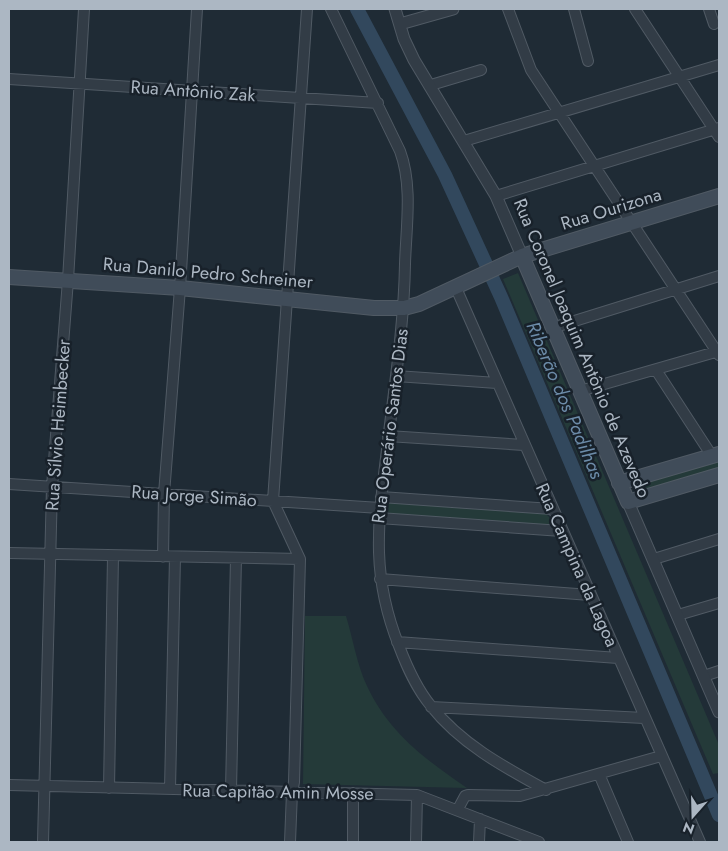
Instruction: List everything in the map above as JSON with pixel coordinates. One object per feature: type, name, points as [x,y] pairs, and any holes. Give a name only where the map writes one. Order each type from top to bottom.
[{"type":"main road","name":"Rua Ourizona","points":[[404,308],[456,288],[504,265],[524,261],[536,252],[719,196]]},
{"type":"main road","name":"Rua Coronel Joaquim Antônio de Azevedo","points":[[524,261],[628,502]]},
{"type":"main road","name":"Rua Danilo Pedro Schreiner","points":[[9,277],[180,288],[374,308],[404,308]]},
{"type":"main road","points":[[619,483],[716,455]]},
{"type":"main road","points":[[628,502],[719,475]]},
{"type":"street","name":"Rua Sílvio Heimbecker","points":[[43,842],[52,487],[68,280],[84,9]]},
{"type":"street","points":[[163,557],[164,494],[180,288],[197,9]]},
{"type":"street","points":[[290,842],[294,782],[300,559],[273,501],[289,299],[308,9]]},
{"type":"street","name":"Rua Operário Santos Dias","points":[[331,9],[400,151],[407,175],[404,308],[380,508],[377,553],[384,603],[412,678],[431,707],[457,733],[486,755],[546,790]]},
{"type":"street","name":"Rua Coronel Joaquim Antônio de Azevedo","points":[[395,9],[414,60],[431,85],[496,196],[524,261]]},
{"type":"street","points":[[400,24],[453,9]]},
{"type":"street","points":[[508,9],[531,70],[630,223],[718,353],[580,391]]},
{"type":"street","points":[[574,9],[588,61]]},
{"type":"street","points":[[496,196],[717,131],[634,9]]},
{"type":"street","points":[[708,9],[714,24]]},
{"type":"street","points":[[464,140],[719,65]]},
{"type":"street","points":[[431,85],[481,70]]},
{"type":"street","name":"Rua Antônio Zak","points":[[9,79],[378,103]]},
{"type":"street","points":[[552,328],[719,276]]},
{"type":"street","name":"Rua Campina da Lagoa","points":[[456,288],[700,842]]},
{"type":"street","points":[[656,370],[716,455]]},
{"type":"street","points":[[396,376],[497,383]]},
{"type":"street","points":[[388,436],[524,445]]},
{"type":"street","name":"Rua Jorge Simão","points":[[9,484],[380,508],[552,509]]},
{"type":"street","name":"Rua Coronel Joaquim Antônio de Azevedo","points":[[628,502],[719,712]]},
{"type":"street","name":"Rua Jorge Simão","points":[[380,508],[562,531]]},
{"type":"street","points":[[654,559],[719,539]]},
{"type":"street","points":[[9,554],[300,559]]},
{"type":"street","points":[[109,788],[113,556]]},
{"type":"street","points":[[170,789],[174,557]]},
{"type":"street","points":[[231,790],[236,558]]},
{"type":"street","points":[[380,579],[590,595]]},
{"type":"street","points":[[678,615],[719,602]]},
{"type":"street","points":[[397,642],[618,658]]},
{"type":"street","points":[[704,676],[719,671]]},
{"type":"street","points":[[431,707],[644,718]]},
{"type":"street","points":[[458,809],[461,802],[468,795],[511,797],[546,790],[661,756]]},
{"type":"street","points":[[600,774],[628,842]]},
{"type":"street","name":"Rua Capitão Amin Mosse","points":[[9,785],[417,795],[458,809],[538,842]]},
{"type":"street","points":[[352,842],[353,793]]},
{"type":"street","points":[[416,842],[417,795]]},
{"type":"street","points":[[480,819],[480,842]]},
{"type":"green space","points":[[518,273],[719,745],[719,773],[713,774],[503,279]]},
{"type":"green space","points":[[719,458],[719,470],[637,494],[632,484]]},
{"type":"green space","points":[[391,502],[545,513],[552,520],[551,523],[544,526],[393,515],[385,507]]},
{"type":"green space","points":[[305,616],[346,616],[367,686],[386,718],[409,744],[467,788],[303,784]]},
{"type":"waterway","name":"Riberão dos Padilhas","points":[[357,9],[445,175],[501,297],[719,815]]}]
